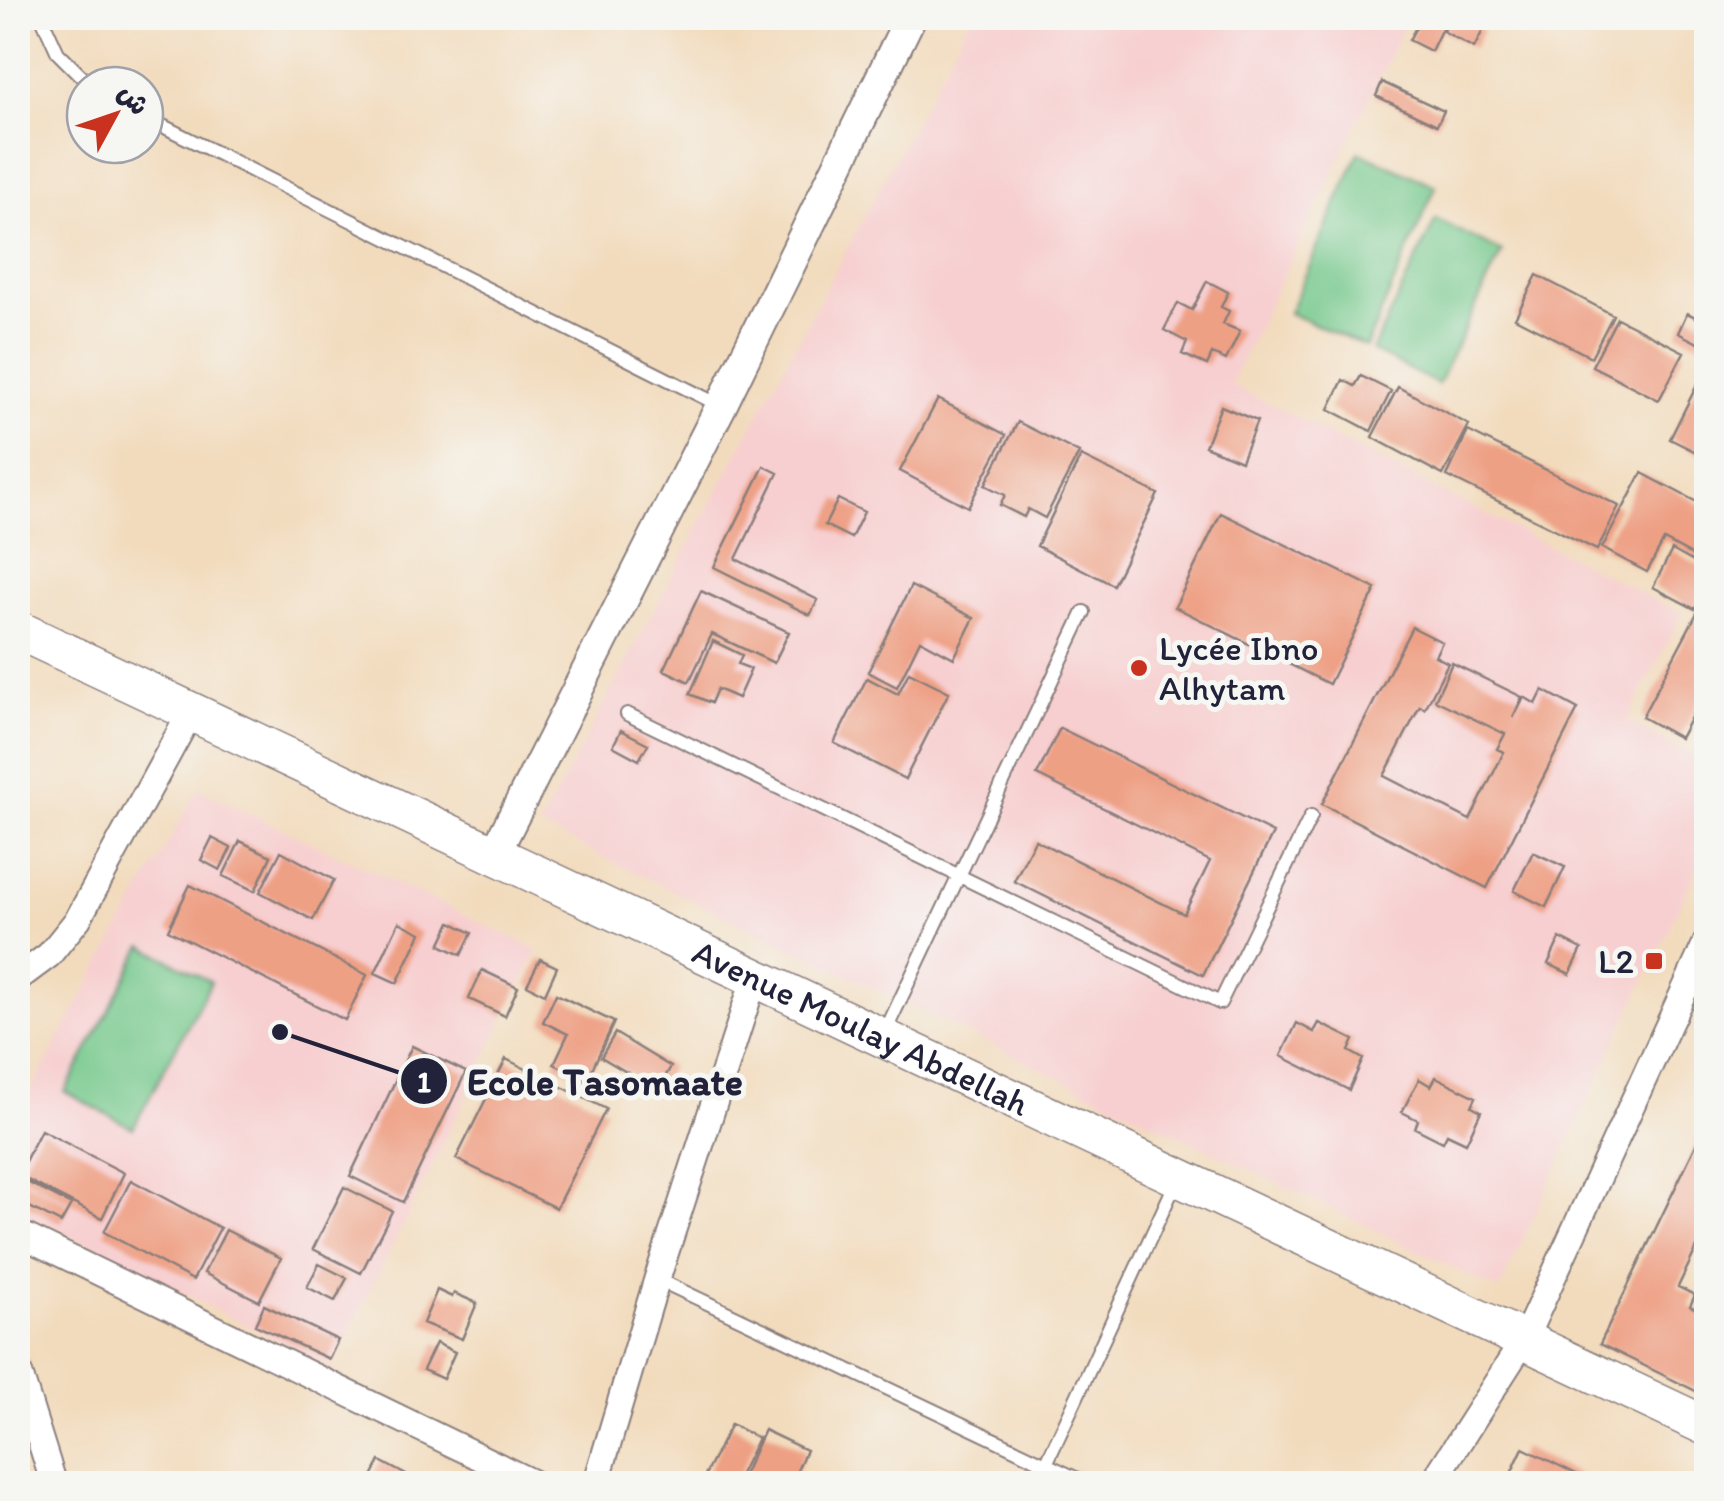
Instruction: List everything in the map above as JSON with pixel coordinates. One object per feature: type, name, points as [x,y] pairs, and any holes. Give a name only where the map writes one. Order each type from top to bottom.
[{"type":"main road","name":"Avenue Moulay Abdellah","points":[[18,630],[1706,1426]]},
{"type":"street","points":[[495,854],[721,406],[910,18]]},
{"type":"street","points":[[18,978],[49,954],[78,920],[192,710]]},
{"type":"street","points":[[1432,1484],[1524,1340],[1706,943]]},
{"type":"street","points":[[596,1484],[656,1279],[755,976]]},
{"type":"street","points":[[18,1233],[535,1484]]},
{"type":"street","points":[[18,1370],[54,1484]]},
{"type":"lane","points":[[42,18],[58,53],[70,65]]},
{"type":"lane","points":[[165,127],[721,406]]},
{"type":"lane","points":[[883,1036],[1084,612]]},
{"type":"lane","points":[[627,714],[1220,1003],[1311,816]]},
{"type":"lane","points":[[1046,1464],[1178,1177]]},
{"type":"lane","points":[[656,1279],[1088,1484]]},
{"type":"shaded area","name":"Lycée Ibno Alhytam","points":[[970,18],[1408,18],[1230,384],[1682,614],[1626,722],[1706,762],[1706,849],[1499,1290],[539,826]]},
{"type":"shaded area","points":[[198,789],[538,950],[332,1368],[18,1211],[18,1113]]},
{"type":"green space","points":[[1359,152],[1436,186],[1366,347],[1289,313]]},
{"type":"green space","points":[[1436,219],[1502,252],[1438,384],[1372,351]]},
{"type":"green space","points":[[143,946],[211,982],[133,1128],[65,1092]]},
{"type":"building","points":[[1421,18],[1445,22],[1431,51],[1409,40]]},
{"type":"building","points":[[1450,18],[1459,18],[1483,30],[1474,48],[1443,31]]},
{"type":"building","points":[[1382,82],[1444,111],[1437,125],[1376,96]]},
{"type":"building","points":[[1537,275],[1613,315],[1591,357],[1515,318]]},
{"type":"building","points":[[1207,281],[1228,292],[1221,307],[1229,311],[1223,324],[1240,331],[1226,360],[1212,354],[1207,365],[1182,354],[1187,342],[1164,330],[1178,303],[1192,310]]},
{"type":"building","points":[[1687,313],[1706,322],[1706,347],[1678,333]]},
{"type":"building","points":[[1617,318],[1684,352],[1659,400],[1592,366]]},
{"type":"building","points":[[1702,375],[1706,377],[1706,457],[1670,439]]},
{"type":"building","points":[[1361,376],[1391,391],[1371,431],[1329,409],[1343,380],[1355,386]]},
{"type":"building","points":[[1398,387],[1469,425],[1443,475],[1372,437]]},
{"type":"building","points":[[938,399],[1006,435],[968,507],[900,471]]},
{"type":"building","points":[[1221,406],[1257,421],[1241,461],[1205,446]]},
{"type":"building","points":[[1018,422],[1079,453],[1045,518],[1028,509],[1024,517],[1000,505],[1005,495],[985,485]]},
{"type":"building","points":[[1468,431],[1619,506],[1597,550],[1447,476]]},
{"type":"building","points":[[1081,456],[1158,494],[1113,585],[1037,546]]},
{"type":"building","points":[[764,466],[778,473],[736,559],[818,600],[810,615],[714,567]]},
{"type":"building","points":[[1642,473],[1706,507],[1706,563],[1664,540],[1647,572],[1602,548]]},
{"type":"building","points":[[838,499],[864,512],[851,538],[825,525]]},
{"type":"building","points":[[1221,513],[1376,589],[1329,684],[1175,607]]},
{"type":"building","points":[[1672,550],[1706,569],[1706,587],[1695,609],[1653,587]]},
{"type":"building","points":[[911,586],[974,618],[954,658],[920,640],[897,687],[868,672]]},
{"type":"building","points":[[701,591],[789,632],[774,663],[712,634],[689,682],[664,670]]},
{"type":"building","points":[[1706,596],[1706,689],[1680,738],[1642,717]]},
{"type":"building","points":[[1412,627],[1442,642],[1435,656],[1448,663],[1425,709],[1420,706],[1384,776],[1470,820],[1504,752],[1497,749],[1505,734],[1435,700],[1452,663],[1522,697],[1513,718],[1524,697],[1536,704],[1543,690],[1578,709],[1487,888],[1322,804]]},
{"type":"building","points":[[713,641],[742,655],[738,664],[751,669],[738,698],[717,689],[711,703],[690,694]]},
{"type":"building","points":[[909,672],[949,692],[905,779],[834,743],[867,678],[898,694]]},
{"type":"building","points":[[1060,728],[1273,833],[1203,975],[1014,881],[1035,840],[1184,914],[1210,861],[1037,775]]},
{"type":"building","points":[[621,730],[648,744],[639,760],[613,746]]},
{"type":"building","points":[[212,838],[231,848],[220,870],[201,860]]},
{"type":"building","points":[[240,841],[271,856],[255,891],[223,876]]},
{"type":"building","points":[[281,851],[334,880],[313,920],[260,892]]},
{"type":"building","points":[[1533,852],[1565,867],[1546,907],[1514,891]]},
{"type":"building","points":[[190,885],[367,975],[345,1020],[168,930]]},
{"type":"building","points":[[399,922],[421,933],[397,983],[375,973]]},
{"type":"building","points":[[451,922],[472,933],[461,955],[440,945]]},
{"type":"building","points":[[1560,938],[1582,949],[1570,974],[1548,964]]},
{"type":"building","points":[[540,959],[557,967],[545,994],[527,985]]},
{"type":"building","points":[[482,970],[518,987],[505,1016],[469,999]]},
{"type":"building","points":[[556,994],[614,1022],[587,1080],[554,1064],[568,1034],[543,1022]]},
{"type":"building","points":[[1297,1023],[1314,1032],[1319,1023],[1354,1040],[1349,1051],[1363,1059],[1349,1090],[1281,1056]]},
{"type":"building","points":[[615,1033],[671,1067],[657,1090],[601,1057]]},
{"type":"building","points":[[412,1046],[466,1072],[403,1202],[350,1176]]},
{"type":"building","points":[[506,1059],[606,1109],[556,1208],[456,1159]]},
{"type":"building","points":[[1436,1077],[1476,1097],[1472,1106],[1481,1111],[1466,1143],[1447,1134],[1443,1142],[1415,1128],[1418,1120],[1402,1112],[1419,1079],[1431,1086]]},
{"type":"building","points":[[1706,1124],[1706,1228],[1678,1287],[1695,1295],[1690,1306],[1706,1314],[1706,1396],[1600,1344]]},
{"type":"building","points":[[41,1130],[124,1173],[102,1218],[18,1175]]},
{"type":"building","points":[[21,1179],[71,1205],[61,1223],[18,1201]]},
{"type":"building","points":[[131,1180],[220,1228],[193,1280],[104,1232]]},
{"type":"building","points":[[344,1187],[392,1211],[361,1273],[313,1249]]},
{"type":"building","points":[[226,1230],[281,1258],[259,1301],[204,1273]]},
{"type":"building","points":[[319,1264],[347,1278],[335,1301],[307,1287]]},
{"type":"building","points":[[437,1290],[477,1303],[462,1339],[423,1323]]},
{"type":"building","points":[[264,1305],[338,1340],[329,1359],[255,1325]]},
{"type":"building","points":[[436,1343],[455,1352],[443,1379],[423,1370]]},
{"type":"building","points":[[731,1424],[758,1438],[735,1484],[712,1484],[703,1479]]},
{"type":"building","points":[[764,1430],[806,1450],[791,1484],[739,1484]]},
{"type":"building","points":[[1523,1448],[1597,1484],[1506,1484]]},
{"type":"building","points":[[380,1461],[423,1484],[368,1484]]},
{"type":"place","name":"Lycée Ibno Alhytam","points":[[1139,668]]},
{"type":"place","name":"L2","points":[[1654,961]]},
{"type":"place","name":"Ecole Tasomaate","points":[[280,1032]]}]
